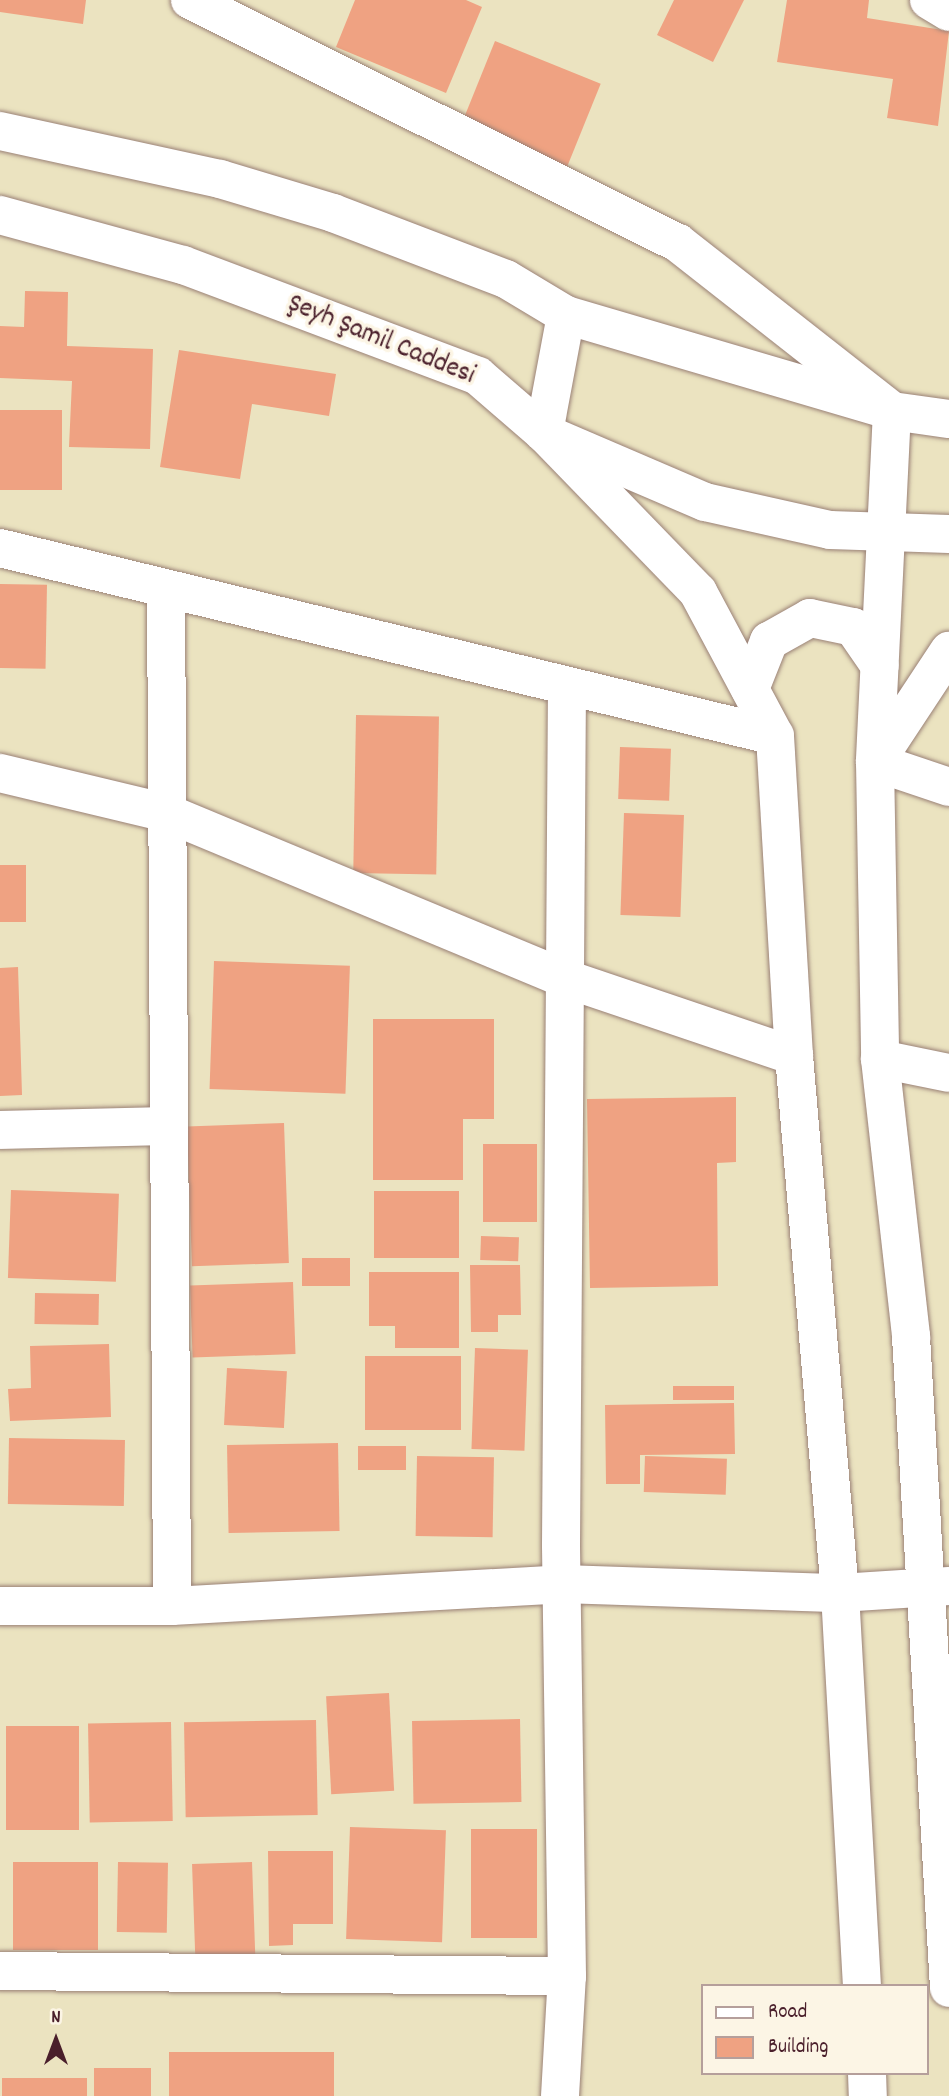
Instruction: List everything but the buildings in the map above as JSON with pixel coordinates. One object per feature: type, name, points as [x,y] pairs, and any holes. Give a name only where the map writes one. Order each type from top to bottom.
[{"type":"street","points":[[190,0],[678,243],[892,411]]},
{"type":"street","points":[[929,0],[949,12]]},
{"type":"street","points":[[0,131],[220,179],[333,213],[506,279],[566,315],[892,411],[949,419]]},
{"type":"street","name":"Şeyh Şamil Caddesi","points":[[0,215],[183,265],[478,376],[544,433],[705,502],[830,530],[949,534]]},
{"type":"street","points":[[566,315],[544,433],[698,592],[775,737],[794,1056],[840,1593],[862,1984]]},
{"type":"street","points":[[892,411],[876,762],[880,1059],[936,1586],[949,1988]]},
{"type":"street","points":[[0,548],[775,737]]},
{"type":"street","points":[[166,590],[172,1606]]},
{"type":"street","points":[[750,689],[769,641],[810,618],[853,627],[880,666]]},
{"type":"street","points":[[876,762],[949,651]]},
{"type":"street","points":[[560,2096],[567,1976],[562,1584],[561,977],[567,687]]},
{"type":"street","points":[[876,762],[949,787]]},
{"type":"street","points":[[0,773],[167,813],[561,977],[794,1056]]},
{"type":"street","points":[[880,1059],[949,1073]]},
{"type":"street","points":[[0,1130],[169,1126]]},
{"type":"street","points":[[0,1606],[172,1606],[562,1584],[840,1593],[936,1586]]},
{"type":"street","points":[[0,1971],[567,1976]]},
{"type":"street","points":[[867,2075],[868,2096]]}]
